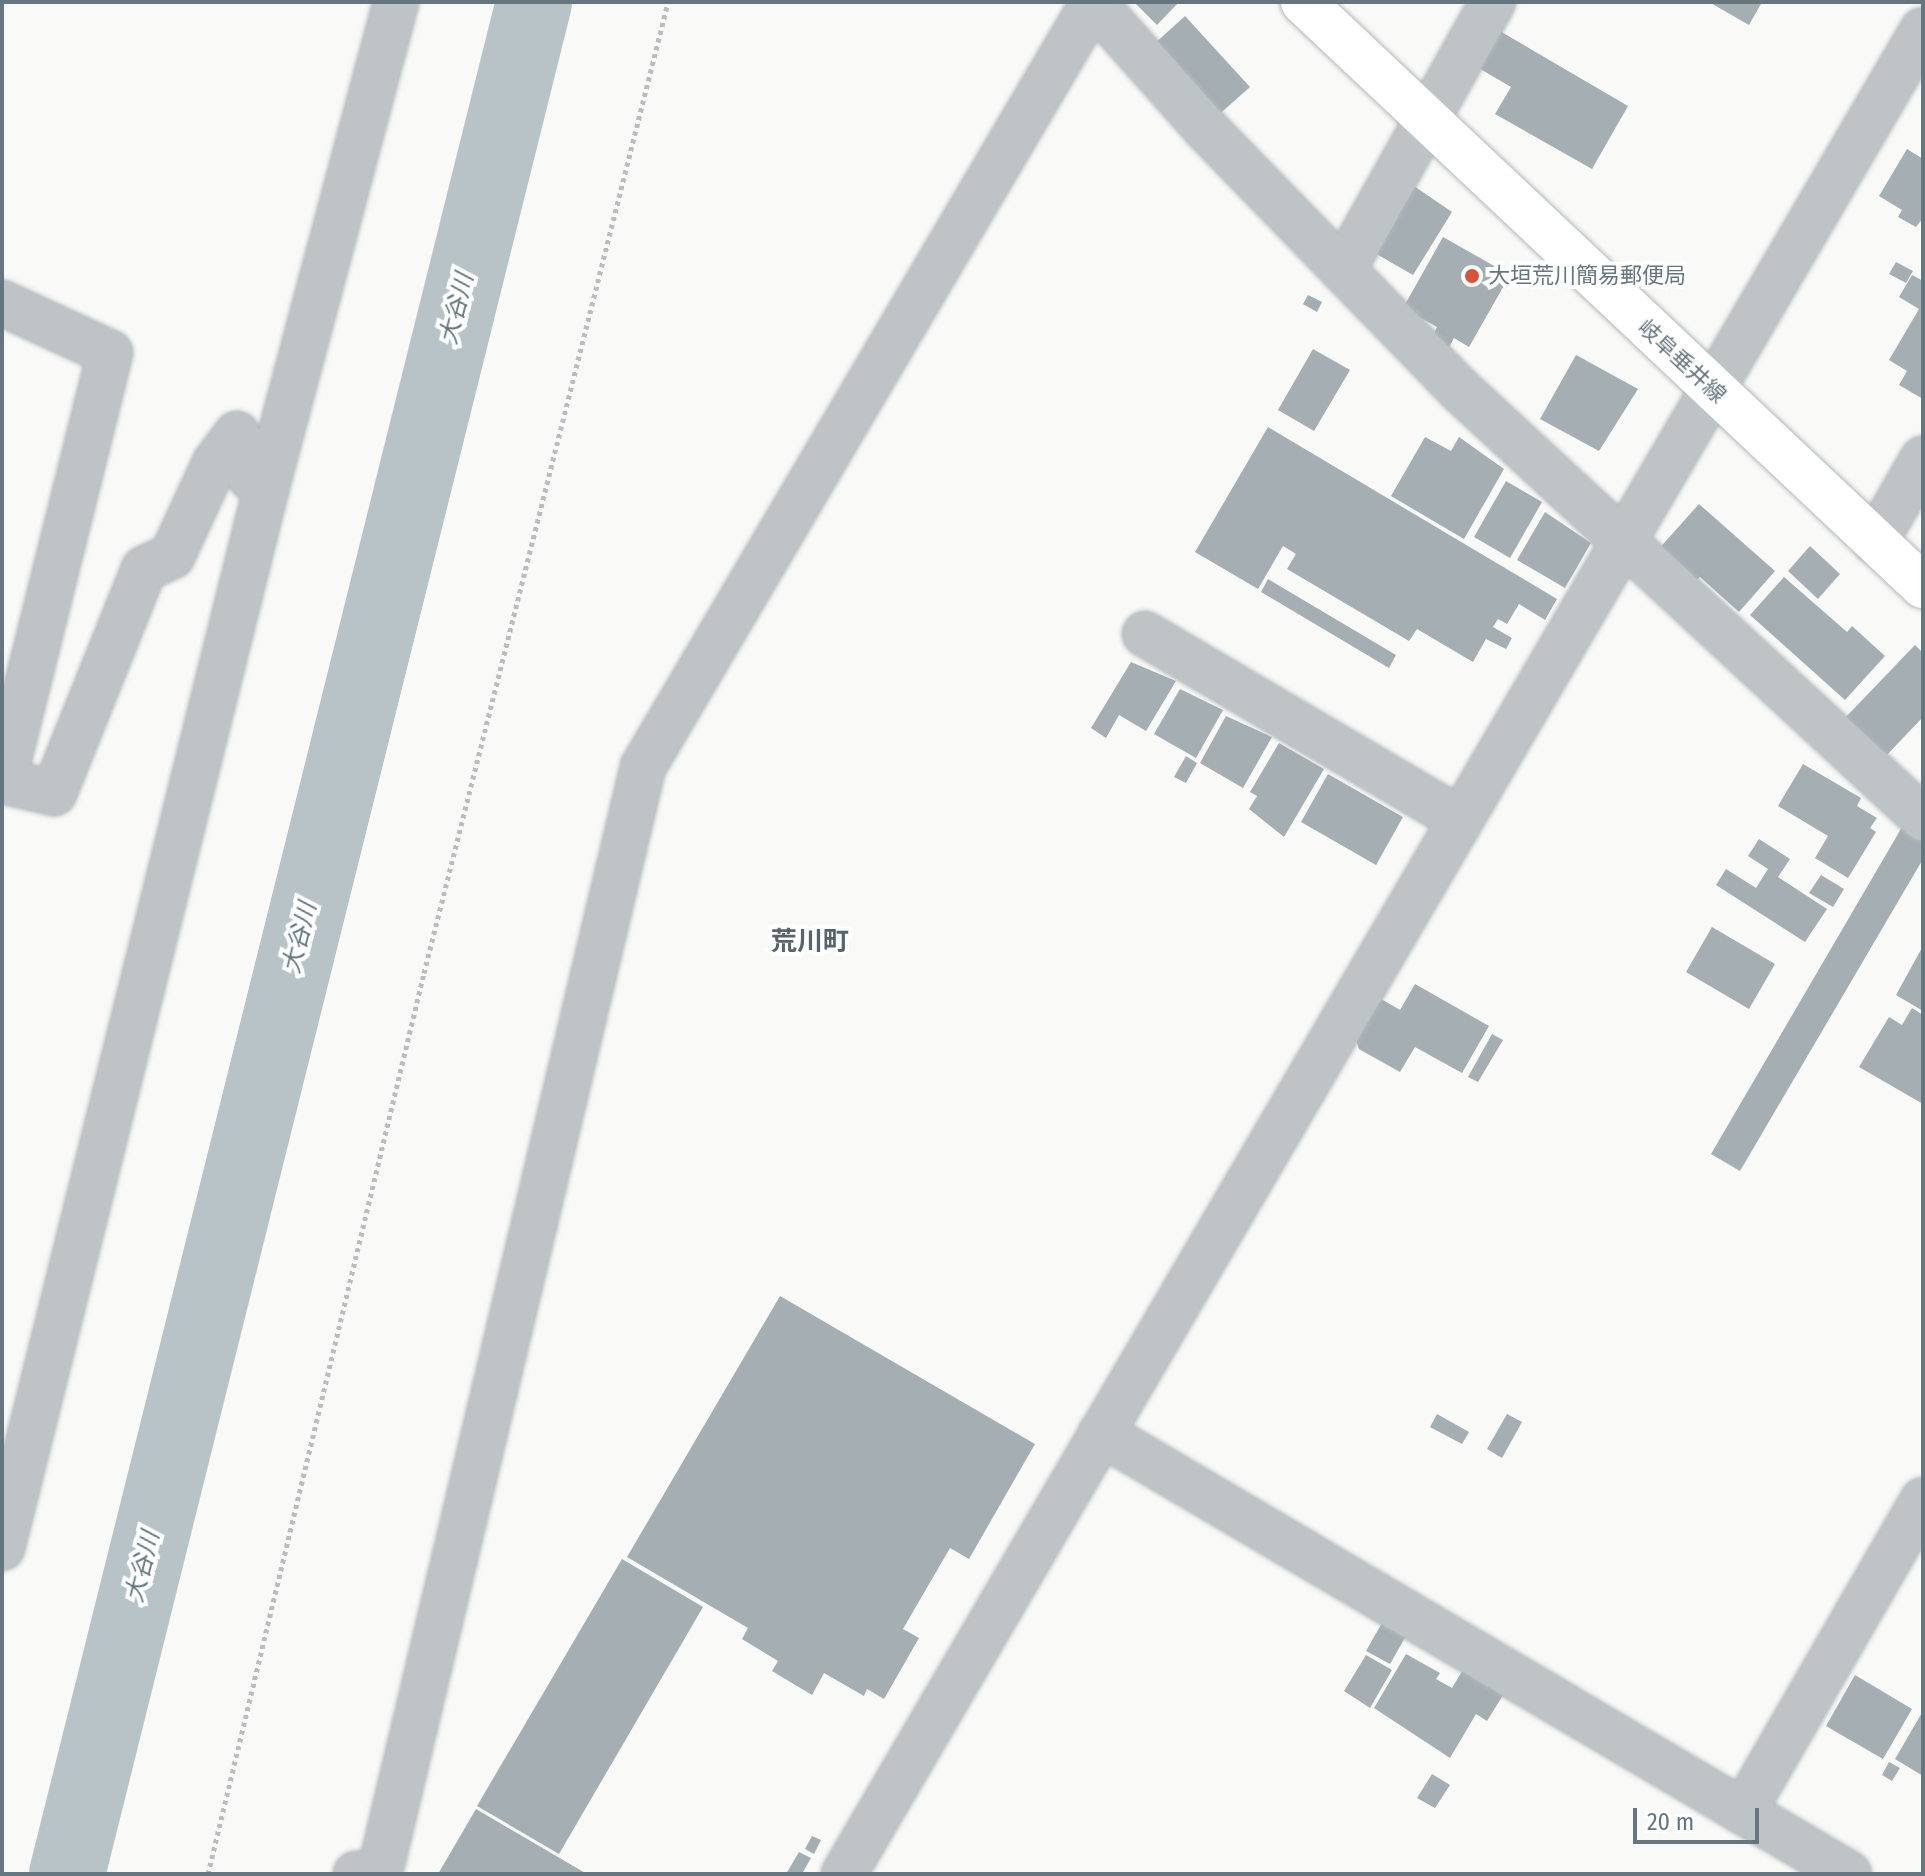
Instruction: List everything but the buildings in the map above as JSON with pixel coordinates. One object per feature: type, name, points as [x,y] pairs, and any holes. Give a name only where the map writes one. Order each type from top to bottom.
[{"type":"main road","name":"岐阜垂井線","points":[[1303,2],[1923,586]]},
{"type":"street","points":[[2,1548],[266,489],[396,2]]},
{"type":"street","points":[[374,1873],[643,767],[1093,2],[1343,270],[1460,390],[1923,818]]},
{"type":"street","points":[[1343,270],[1493,2]]},
{"type":"street","points":[[844,1874],[1457,818],[1713,390],[1923,30]]},
{"type":"street","points":[[2,303],[110,353],[3,781],[54,793],[144,569],[172,556],[215,463],[237,434],[251,478],[266,489]]},
{"type":"street","points":[[1875,542],[1923,459]]},
{"type":"street","points":[[1145,634],[1457,818]]},
{"type":"street","points":[[1101,1433],[1849,1874]]},
{"type":"street","points":[[1743,1812],[1923,1500]]},
{"type":"path","points":[[208,1874],[420,988],[668,2]]},
{"type":"waterway","name":"大谷川","points":[[67,1874],[534,2]]},
{"type":"place","name":"大垣荒川簡易郵便局","points":[[1472,276]]},
{"type":"district","name":"荒川町","points":[[810,942]]}]
